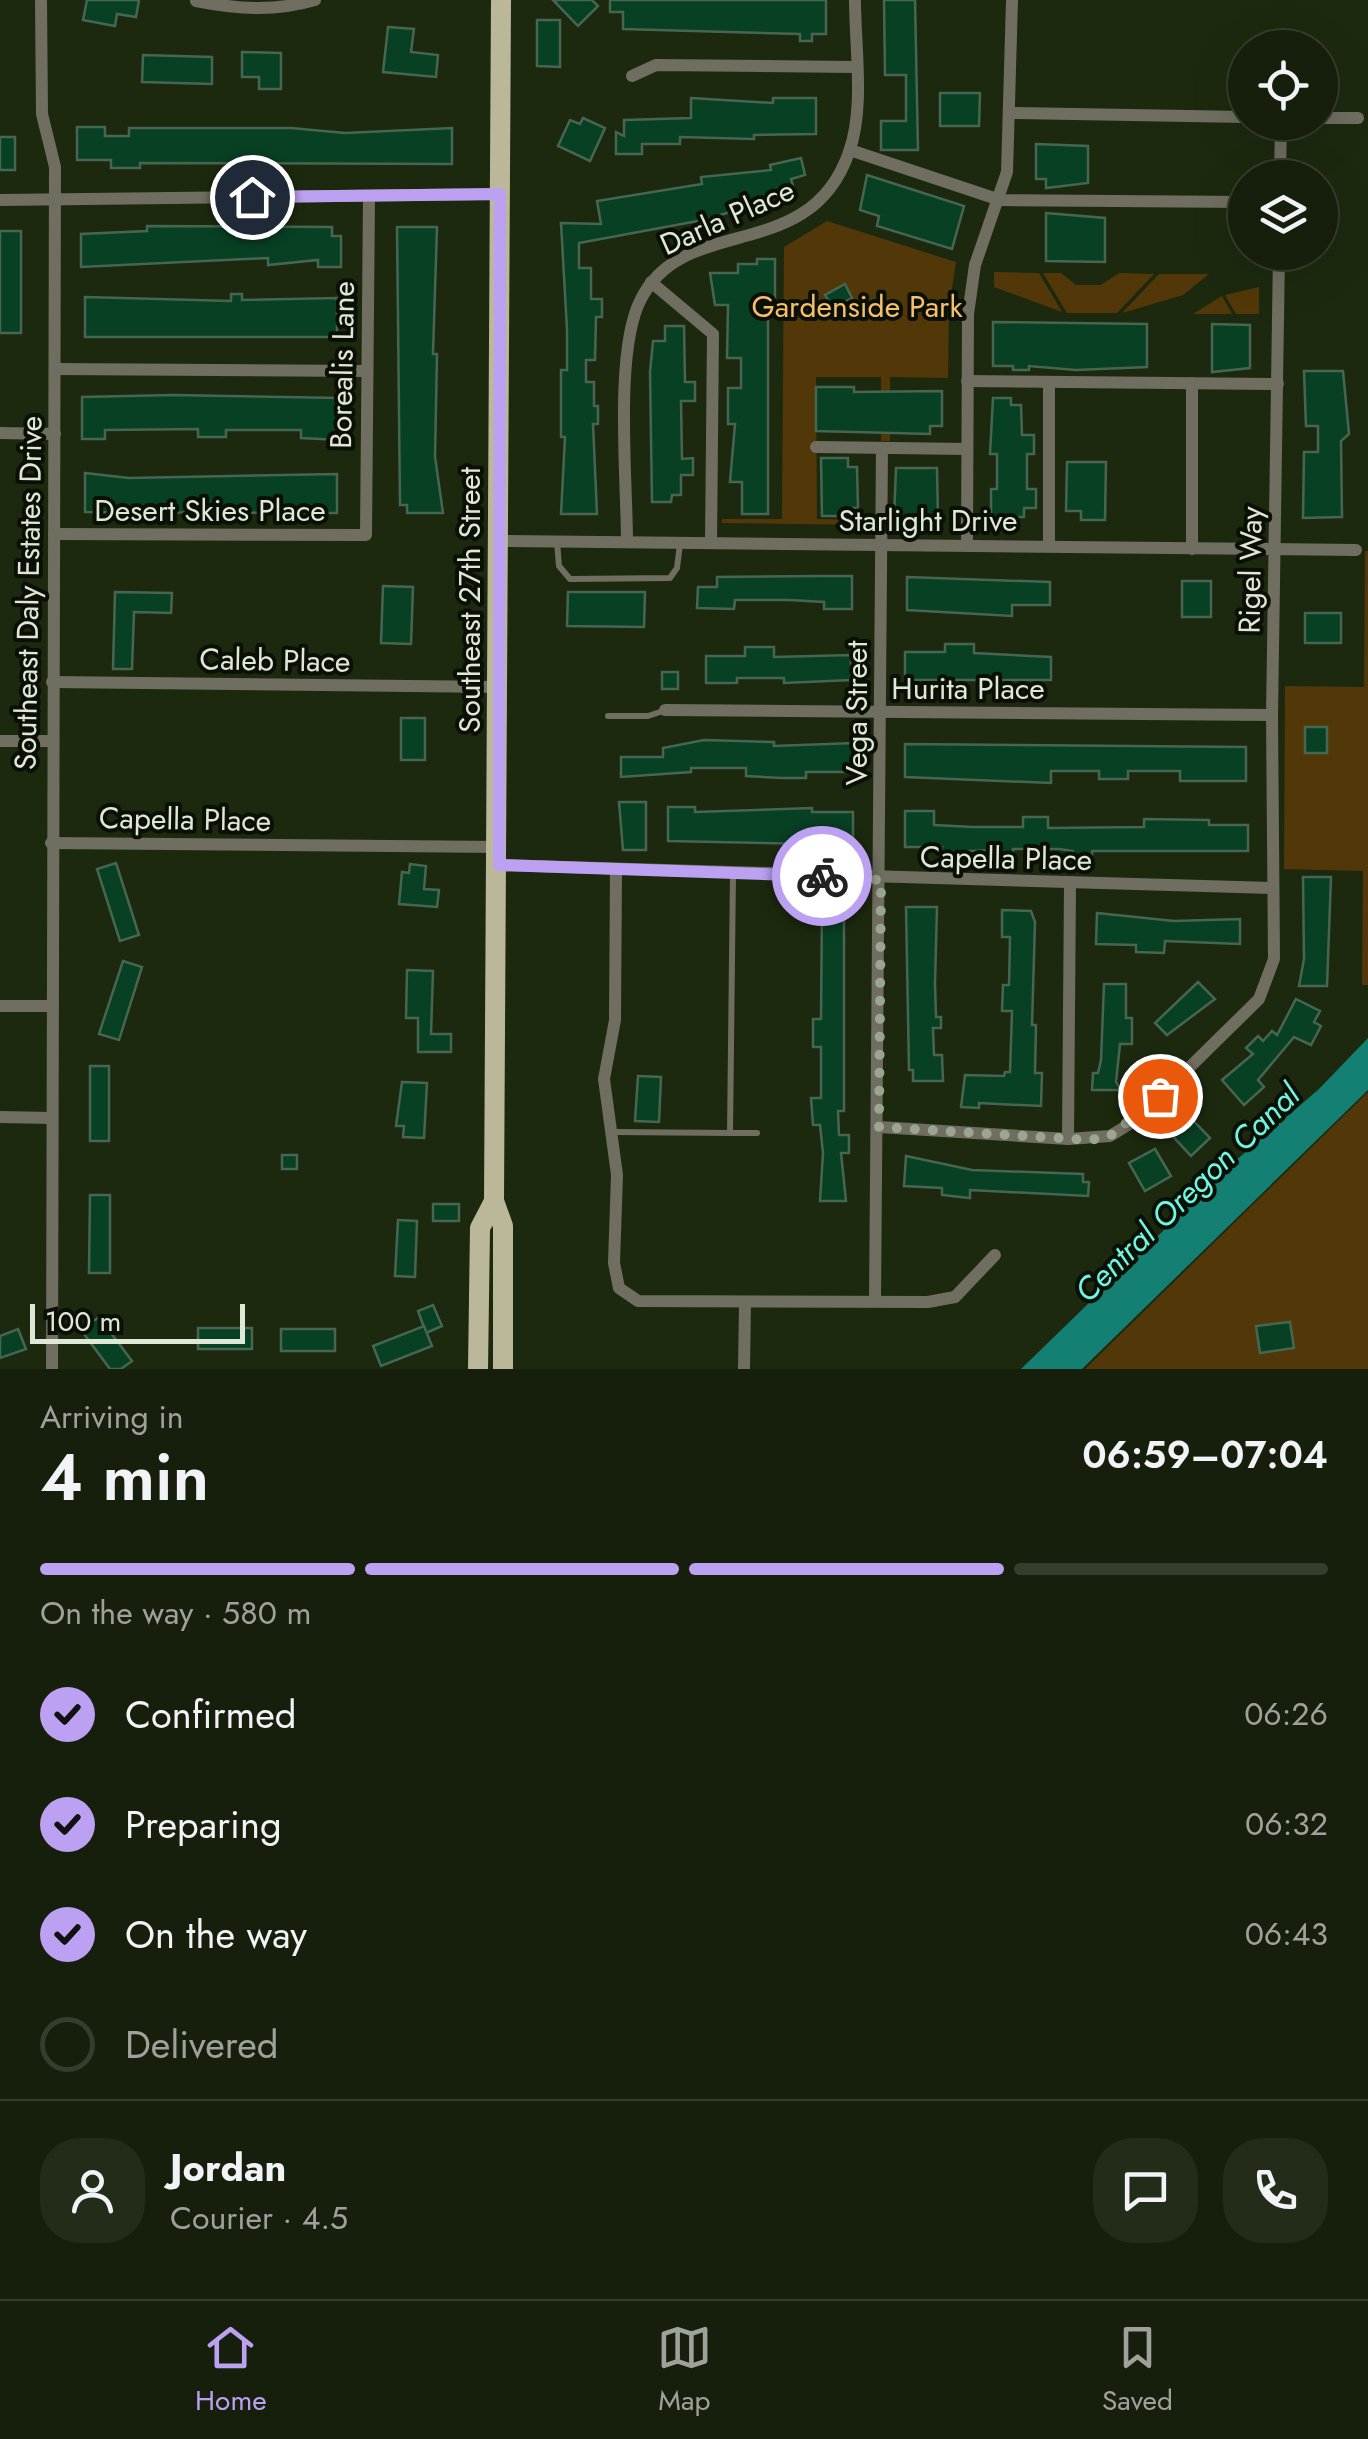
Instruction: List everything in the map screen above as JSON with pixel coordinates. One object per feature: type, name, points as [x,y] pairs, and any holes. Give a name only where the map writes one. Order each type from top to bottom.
[{"type":"main road","name":"Southeast 27th Street","points":[[501,0],[494,1201],[502,1226],[503,1369]]},
{"type":"main road","name":"Southeast 27th Street","points":[[478,1369],[480,1228],[494,1201]]},
{"type":"street","name":"Southeast Daly Estates Drive","points":[[41,0],[42,114],[55,167],[52,1369]]},
{"type":"street","points":[[196,1],[240,10],[293,6],[315,0]]},
{"type":"street","name":"Darla Place","points":[[627,542],[628,342],[640,301],[651,282],[696,252],[797,218],[827,193],[850,150],[855,0]]},
{"type":"street","points":[[967,544],[971,285],[1008,172],[1012,0]]},
{"type":"street","points":[[632,76],[656,66],[854,67]]},
{"type":"street","points":[[1011,113],[1228,117]]},
{"type":"street","points":[[1338,118],[1358,118]]},
{"type":"street","points":[[850,150],[1000,200],[1228,202]]},
{"type":"street","points":[[0,200],[500,194]]},
{"type":"street","name":"Borealis Lane","points":[[366,535],[369,196]]},
{"type":"street","name":"Rigel Way","points":[[879,1127],[1068,1140],[1110,1136],[1136,1120],[1259,1000],[1274,958],[1272,715],[1280,270]]},
{"type":"street","points":[[651,282],[713,334],[711,543]]},
{"type":"street","points":[[55,369],[366,371]]},
{"type":"street","points":[[967,381],[1278,384]]},
{"type":"street","points":[[1049,382],[1050,546]]},
{"type":"street","points":[[1192,384],[1192,549]]},
{"type":"street","points":[[0,434],[55,434]]},
{"type":"street","points":[[816,447],[967,449]]},
{"type":"street","name":"Vega Street","points":[[875,1301],[882,448]]},
{"type":"street","name":"Desert Skies Place","points":[[54,534],[366,535]]},
{"type":"street","name":"Starlight Drive","points":[[500,540],[1356,550]]},
{"type":"street","name":"Caleb Place","points":[[52,682],[498,687]]},
{"type":"street","name":"Hurita Place","points":[[665,710],[1272,715]]},
{"type":"street","points":[[0,741],[52,741]]},
{"type":"street","name":"Capella Place","points":[[51,843],[499,856],[616,869],[881,880],[1272,888]]},
{"type":"street","points":[[616,869],[615,1020],[604,1079],[613,1132],[614,1263],[619,1288],[638,1301],[928,1302],[954,1297],[995,1255]]},
{"type":"street","points":[[1068,1140],[1070,885]]},
{"type":"street","points":[[0,1006],[51,1006]]},
{"type":"street","points":[[0,1117],[51,1118]]},
{"type":"street","points":[[744,1369],[745,1303]]},
{"type":"lane","points":[[557,541],[559,566],[570,579],[670,578],[678,568],[680,542]]},
{"type":"lane","points":[[608,716],[648,716],[665,710]]},
{"type":"lane","points":[[730,1133],[733,871]]},
{"type":"lane","points":[[613,1132],[758,1133]]},
{"type":"green space","name":"Gardenside Park","points":[[827,221],[956,262],[949,309],[948,378],[890,377],[890,441],[881,441],[881,377],[816,377],[817,519],[867,520],[867,525],[722,523],[722,519],[782,519],[784,247]]},
{"type":"green space","points":[[994,272],[1039,273],[1062,312],[994,287]]},
{"type":"green space","points":[[1043,273],[1061,273],[1076,285],[1101,285],[1119,273],[1154,274],[1117,313],[1067,313]]},
{"type":"green space","points":[[1159,274],[1209,274],[1183,295],[1122,313]]},
{"type":"green space","points":[[1259,287],[1259,314],[1236,314],[1225,295]]},
{"type":"green space","points":[[1222,296],[1232,314],[1193,314]]},
{"type":"green space","points":[[1365,551],[1368,985],[1362,985],[1363,871],[1284,869],[1285,686],[1364,687]]},
{"type":"green space","points":[[1368,1092],[1368,1369],[1085,1369]]},
{"type":"water","points":[[1368,1038],[1368,1090],[1082,1369],[1021,1369],[1234,1162],[1319,1089]]},
{"type":"building","points":[[87,0],[139,0],[136,17],[117,14],[115,26],[83,20]]},
{"type":"building","points":[[553,0],[592,0],[598,6],[578,26]]},
{"type":"building","points":[[610,0],[826,0],[826,34],[812,34],[812,41],[800,41],[800,34],[623,29],[623,12],[610,12]]},
{"type":"building","points":[[884,0],[915,0],[918,150],[881,150],[881,121],[906,121],[906,75],[885,75]]},
{"type":"building","points":[[537,20],[560,20],[560,67],[537,66]]},
{"type":"building","points":[[388,27],[414,29],[411,52],[438,55],[436,77],[383,72]]},
{"type":"building","points":[[242,52],[281,53],[281,89],[259,89],[259,77],[242,77]]},
{"type":"building","points":[[143,55],[212,57],[212,84],[142,82]]},
{"type":"building","points":[[940,93],[980,93],[979,126],[940,126]]},
{"type":"building","points":[[691,98],[773,103],[773,98],[816,98],[816,134],[754,135],[754,139],[680,137],[680,144],[642,144],[642,154],[616,154],[616,132],[624,136],[624,120],[691,118]]},
{"type":"building","points":[[583,118],[605,128],[590,161],[558,146],[570,120],[580,124]]},
{"type":"building","points":[[77,127],[105,127],[105,136],[129,136],[129,128],[291,128],[345,133],[452,128],[452,164],[140,163],[140,168],[111,168],[111,160],[77,160]]},
{"type":"building","points":[[0,137],[15,137],[15,170],[0,170]]},
{"type":"building","points":[[1036,144],[1088,146],[1088,183],[1046,188],[1046,179],[1036,179]]},
{"type":"building","points":[[801,158],[805,175],[791,179],[794,189],[765,195],[766,201],[736,205],[737,210],[703,220],[579,243],[579,268],[591,268],[591,299],[602,299],[602,317],[596,317],[595,360],[586,360],[586,382],[594,382],[594,406],[598,406],[598,424],[593,424],[597,514],[561,514],[565,437],[561,437],[561,370],[567,370],[567,330],[561,223],[601,224],[597,201],[702,184],[701,177],[771,170],[770,165]]},
{"type":"building","points":[[867,175],[964,206],[952,249],[877,226],[879,216],[860,210]]},
{"type":"building","points":[[1046,213],[1105,218],[1105,262],[1046,261]]},
{"type":"building","points":[[147,226],[332,227],[332,236],[341,236],[341,267],[318,267],[318,260],[268,265],[268,258],[81,267],[81,234],[147,231]]},
{"type":"building","points":[[397,227],[437,227],[435,457],[443,513],[407,513],[407,505],[400,505]]},
{"type":"building","points":[[0,231],[21,231],[21,333],[0,333]]},
{"type":"building","points":[[757,259],[775,259],[775,302],[768,302],[768,514],[742,514],[742,482],[730,482],[735,424],[728,424],[728,388],[741,388],[741,358],[727,358],[728,305],[715,305],[710,273],[738,273],[738,264],[757,264]]},
{"type":"building","points":[[845,284],[852,298],[833,308],[825,295]]},
{"type":"building","points":[[231,294],[242,294],[242,300],[337,298],[337,337],[85,337],[85,297],[231,301]]},
{"type":"building","points":[[993,322],[1147,324],[1147,367],[1076,370],[1029,366],[1029,370],[1013,370],[1013,366],[993,366]]},
{"type":"building","points":[[1212,324],[1250,325],[1250,368],[1212,372]]},
{"type":"building","points":[[665,326],[684,326],[685,382],[695,382],[695,401],[681,401],[682,459],[693,458],[693,475],[681,475],[681,495],[672,495],[671,502],[652,502],[650,372],[653,341],[665,341]]},
{"type":"building","points":[[1304,371],[1343,371],[1349,434],[1341,441],[1342,517],[1303,518],[1304,452],[1318,452],[1318,426],[1306,426]]},
{"type":"building","points":[[816,387],[854,387],[854,392],[942,391],[942,426],[930,426],[930,434],[816,431]]},
{"type":"building","points":[[82,397],[340,398],[340,440],[301,438],[301,430],[226,430],[226,437],[198,437],[198,429],[105,430],[105,439],[82,439]]},
{"type":"building","points":[[993,398],[1011,398],[1011,405],[1021,405],[1022,435],[1034,435],[1034,454],[1027,454],[1027,489],[1036,489],[1036,508],[1024,508],[1024,517],[991,517],[991,489],[997,489],[997,454],[990,454]]},
{"type":"building","points":[[821,458],[848,458],[848,467],[857,467],[858,508],[847,508],[847,516],[822,516]]},
{"type":"building","points":[[1067,462],[1106,462],[1105,520],[1081,520],[1081,511],[1066,511]]},
{"type":"building","points":[[896,468],[937,468],[938,518],[894,518]]},
{"type":"building","points":[[85,473],[129,478],[337,474],[337,513],[85,512]]},
{"type":"building","points":[[852,576],[852,609],[824,609],[824,602],[789,600],[735,600],[734,609],[697,608],[698,587],[717,587],[717,577]]},
{"type":"building","points":[[907,577],[1050,582],[1050,605],[1012,605],[1012,616],[907,610]]},
{"type":"building","points":[[1182,581],[1211,581],[1211,617],[1182,617]]},
{"type":"building","points":[[383,586],[413,587],[411,644],[381,643]]},
{"type":"building","points":[[115,592],[172,593],[171,613],[134,612],[132,669],[113,669]]},
{"type":"building","points":[[568,592],[645,592],[644,627],[567,626]]},
{"type":"building","points":[[1305,613],[1341,613],[1341,643],[1305,643]]},
{"type":"building","points":[[945,644],[974,644],[974,653],[1051,657],[1051,680],[905,680],[905,652],[945,652]]},
{"type":"building","points":[[745,647],[774,647],[774,657],[851,655],[851,680],[784,683],[784,678],[737,678],[737,683],[706,683],[706,656],[745,656]]},
{"type":"building","points":[[662,672],[678,672],[678,689],[662,689]]},
{"type":"building","points":[[401,718],[425,718],[425,760],[401,760]]},
{"type":"building","points":[[1305,727],[1327,727],[1327,753],[1305,753]]},
{"type":"building","points":[[704,740],[774,742],[774,746],[854,743],[854,772],[806,772],[806,778],[782,778],[746,776],[746,768],[691,768],[691,772],[621,777],[621,757],[663,757],[663,748]]},
{"type":"building","points":[[905,744],[1246,747],[1246,781],[1180,781],[1180,771],[1128,771],[1128,779],[1099,779],[1099,771],[1051,771],[1051,783],[905,777]]},
{"type":"building","points":[[619,802],[646,802],[646,850],[623,850]]},
{"type":"building","points":[[668,807],[695,807],[695,812],[812,808],[812,812],[853,812],[853,845],[668,841]]},
{"type":"building","points":[[905,811],[934,811],[934,825],[973,827],[1023,827],[1023,817],[1048,817],[1048,828],[1144,827],[1144,819],[1209,820],[1209,825],[1248,825],[1248,851],[1092,851],[1092,857],[1073,857],[1073,851],[1059,849],[1013,849],[1013,856],[996,856],[996,850],[942,852],[942,847],[905,847]]},
{"type":"building","points":[[116,863],[139,935],[120,941],[97,869]]},
{"type":"building","points":[[410,864],[426,866],[424,889],[439,890],[437,907],[399,904],[402,872],[409,873]]},
{"type":"building","points":[[1303,877],[1331,877],[1327,986],[1299,986],[1304,959]]},
{"type":"building","points":[[822,905],[844,905],[844,1111],[838,1111],[839,1135],[849,1135],[849,1153],[841,1153],[846,1201],[820,1201],[823,1153],[820,1125],[813,1125],[811,1098],[821,1098],[821,1047],[813,1047],[813,1019],[821,1019]]},
{"type":"building","points":[[906,907],[937,907],[936,1017],[941,1017],[941,1028],[933,1028],[934,1055],[942,1055],[943,1081],[913,1081],[913,1070],[909,1070]]},
{"type":"building","points":[[1002,910],[1031,911],[1035,922],[1032,1025],[1036,1025],[1035,1073],[1042,1073],[1041,1106],[979,1103],[979,1108],[961,1107],[965,1075],[1004,1076],[1010,1072],[1012,1011],[1002,1011],[1003,985],[1009,985],[1010,937],[1002,937]]},
{"type":"building","points":[[1097,913],[1174,921],[1240,919],[1240,944],[1165,941],[1164,953],[1136,952],[1136,945],[1096,944]]},
{"type":"building","points":[[123,961],[142,967],[119,1040],[99,1034]]},
{"type":"building","points":[[407,970],[433,971],[431,1034],[451,1034],[451,1052],[418,1052],[418,1018],[406,1018]]},
{"type":"building","points":[[1198,982],[1215,999],[1167,1035],[1155,1023]]},
{"type":"building","points":[[1104,984],[1126,984],[1126,1018],[1132,1018],[1132,1044],[1120,1044],[1116,1082],[1121,1090],[1092,1090],[1093,1073],[1098,1073],[1101,1060]]},
{"type":"building","points":[[1296,999],[1320,1011],[1314,1022],[1321,1026],[1311,1045],[1294,1037],[1258,1080],[1264,1087],[1244,1105],[1222,1080],[1253,1054],[1246,1048],[1258,1036],[1263,1041],[1272,1031],[1277,1035]]},
{"type":"building","points":[[90,1066],[109,1066],[109,1141],[90,1141]]},
{"type":"building","points":[[638,1076],[661,1077],[659,1122],[635,1121]]},
{"type":"building","points":[[402,1082],[427,1083],[424,1138],[403,1137],[404,1126],[396,1126]]},
{"type":"building","points":[[1187,1114],[1210,1138],[1191,1156],[1168,1131]]},
{"type":"building","points":[[1155,1149],[1171,1176],[1145,1191],[1129,1163]]},
{"type":"building","points":[[282,1155],[297,1155],[297,1169],[282,1169]]},
{"type":"building","points":[[906,1156],[972,1170],[1083,1174],[1083,1182],[1089,1182],[1088,1196],[970,1190],[970,1198],[942,1195],[942,1188],[904,1186]]},
{"type":"building","points":[[90,1195],[110,1195],[110,1273],[89,1273]]},
{"type":"building","points":[[433,1204],[459,1204],[459,1221],[433,1221]]},
{"type":"building","points":[[398,1220],[417,1221],[415,1277],[395,1276]]},
{"type":"building","points":[[433,1305],[442,1326],[426,1333],[418,1311]]},
{"type":"building","points":[[99,1317],[132,1361],[121,1369],[110,1369],[81,1330]]},
{"type":"building","points":[[1290,1322],[1294,1348],[1260,1353],[1256,1326]]},
{"type":"building","points":[[424,1326],[432,1346],[381,1366],[373,1346]]},
{"type":"building","points":[[198,1328],[252,1328],[252,1349],[198,1349]]},
{"type":"building","points":[[18,1329],[26,1349],[0,1358],[0,1336]]},
{"type":"building","points":[[281,1329],[335,1329],[335,1351],[281,1351]]},
{"type":"way so far","points":[[822,876],[881,880],[879,1127],[1090,1140],[1110,1136],[1136,1120],[1160,1096]]},
{"type":"route","points":[[252,197],[500,194],[499,865],[822,876]]},
{"type":"water label","name":"Central Oregon Canal","points":[[1187,1193]]}]
